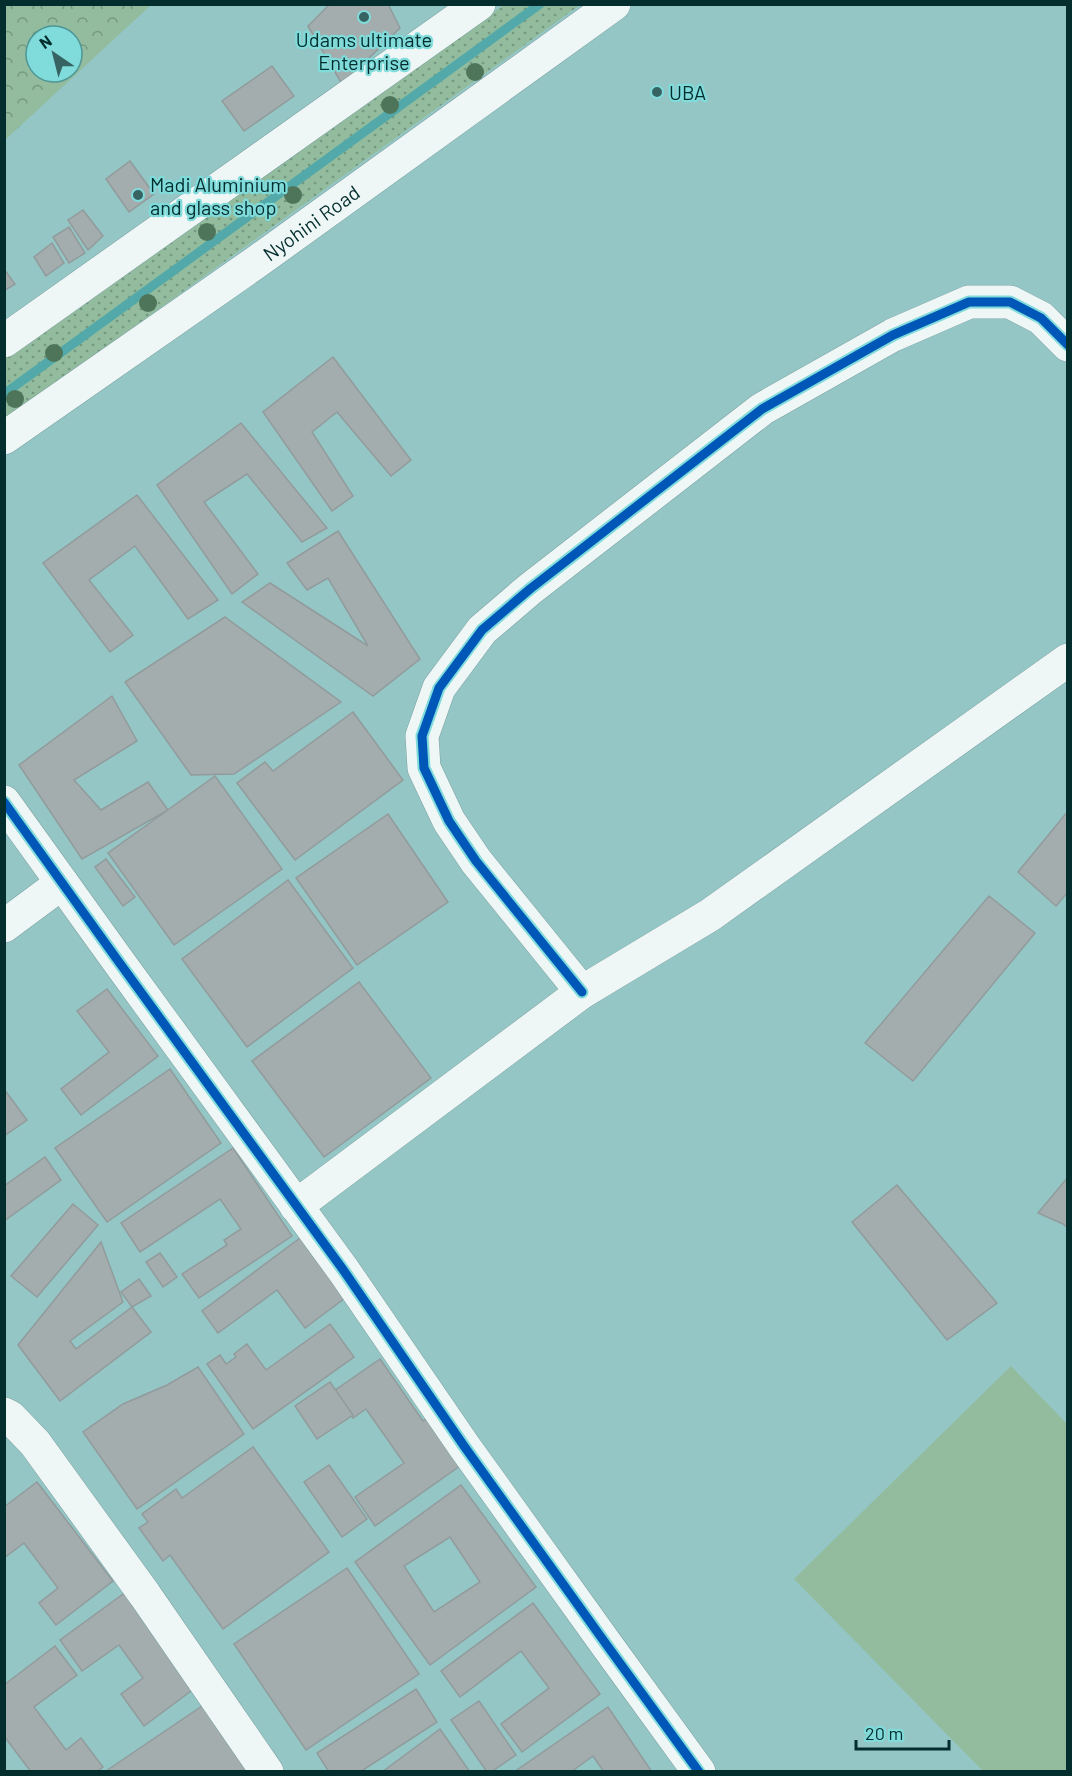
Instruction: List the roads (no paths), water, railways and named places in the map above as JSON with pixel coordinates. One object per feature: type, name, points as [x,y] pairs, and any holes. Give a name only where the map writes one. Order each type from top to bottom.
[{"type":"street","points":[[4,341],[479,4]]},
{"type":"street","name":"Nyohini Road","points":[[4,438],[255,263],[614,4]]},
{"type":"street","points":[[582,992],[476,861],[449,821],[424,768],[422,736],[428,717],[439,688],[463,655],[482,630],[530,589],[762,409],[893,335],[969,302],[1010,302],[1041,318],[1068,345]]},
{"type":"street","points":[[296,1206],[582,992],[710,915],[1068,660]]},
{"type":"street","points":[[4,802],[344,1271],[464,1446],[699,1772]]},
{"type":"street","points":[[4,926],[62,883]]},
{"type":"street","points":[[4,1414],[10,1417],[35,1443],[145,1595],[267,1772]]},
{"type":"waterway","points":[[4,394],[540,4]]},
{"type":"place","name":"Udams ultimate Enterprise","points":[[364,17]]},
{"type":"place","name":"UBA","points":[[657,92]]},
{"type":"place","name":"Madi Aluminium and glass shop","points":[[138,195]]}]
